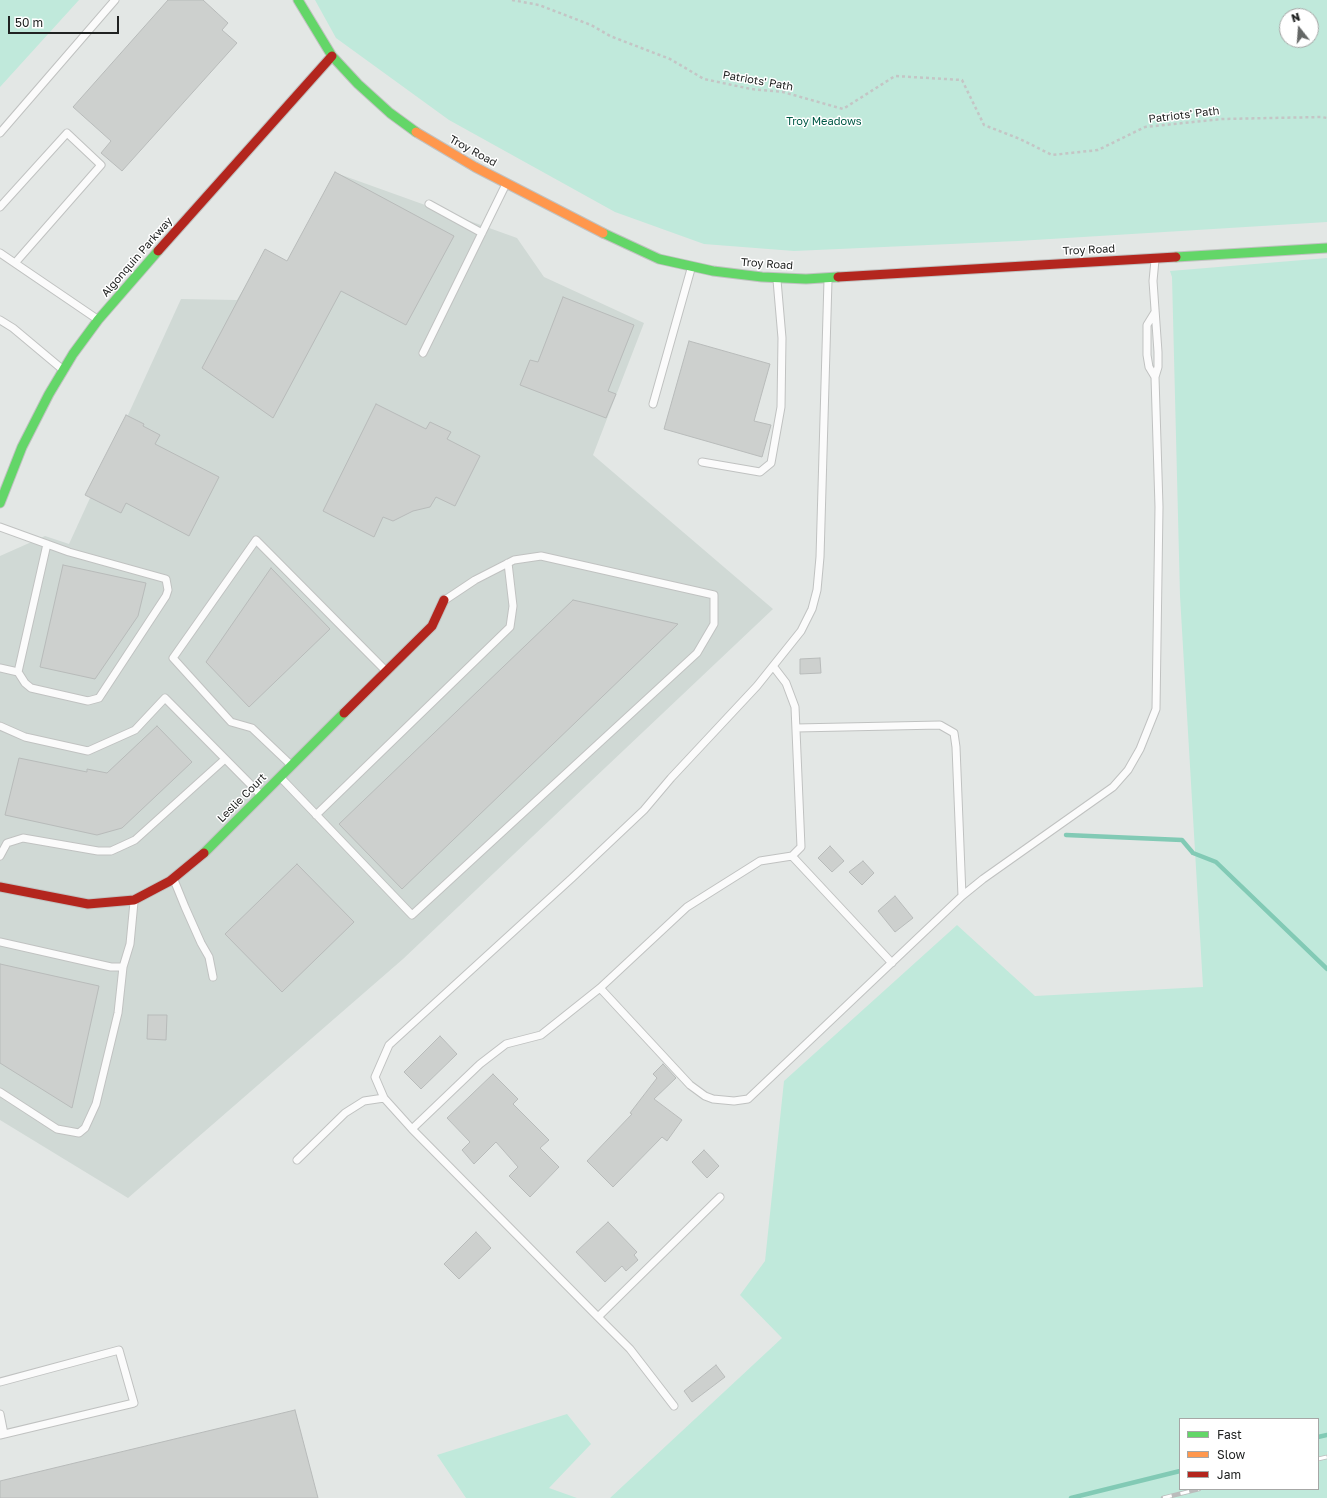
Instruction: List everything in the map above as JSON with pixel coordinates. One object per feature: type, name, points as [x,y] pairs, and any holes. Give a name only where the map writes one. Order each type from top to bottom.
[{"type":"street","name":"Troy Road","points":[[298,0],[332,56],[358,84],[390,113],[418,134],[469,163],[604,234],[659,259],[713,271],[777,278],[806,279],[1327,248]]},
{"type":"street","name":"Algonquin Parkway","points":[[0,503],[2,492],[35,419],[63,370],[98,320],[137,274],[332,56]]},
{"type":"street","name":"Leslie Court","points":[[0,887],[88,904],[134,900],[174,878],[203,854],[432,626],[444,600]]},
{"type":"lane","points":[[0,133],[115,0]]},
{"type":"lane","points":[[0,207],[66,133],[101,165],[15,263]]},
{"type":"lane","points":[[423,352],[507,183]]},
{"type":"lane","points":[[429,204],[482,233]]},
{"type":"lane","points":[[0,253],[98,320]]},
{"type":"lane","points":[[600,988],[690,1085],[705,1096],[713,1099],[734,1101],[748,1099],[962,896],[983,879],[1113,787],[1128,770],[1140,749],[1156,709],[1159,507],[1155,377],[1158,367],[1153,281],[1155,258]]},
{"type":"lane","points":[[653,404],[691,266]]},
{"type":"lane","points":[[702,462],[760,472],[771,464],[781,407],[782,338],[777,278]]},
{"type":"lane","points":[[674,1406],[630,1350],[412,1129],[384,1098],[375,1077],[389,1045],[572,878],[644,810],[671,778],[756,686],[801,631],[812,609],[817,590],[820,557],[828,278]]},
{"type":"lane","points":[[1155,312],[1147,325],[1147,355],[1149,367],[1155,377]]},
{"type":"lane","points":[[0,320],[63,370]]},
{"type":"lane","points":[[0,527],[69,552],[166,579],[168,590],[166,596],[100,698],[88,701],[31,688],[25,683],[18,672],[0,668]]},
{"type":"lane","points":[[292,766],[252,728],[231,722],[173,658],[256,540],[387,671]]},
{"type":"lane","points":[[18,672],[47,544]]},
{"type":"lane","points":[[280,777],[412,915],[697,653],[714,624],[714,595],[541,556],[514,560],[475,580],[444,600]]},
{"type":"lane","points":[[316,815],[510,627],[513,606],[508,563]]},
{"type":"lane","points":[[412,1129],[480,1064],[506,1044],[541,1035],[600,988],[687,907],[760,861],[792,856],[801,847],[795,707],[786,683],[773,666]]},
{"type":"lane","points":[[0,726],[25,737],[88,751],[135,730],[165,698],[262,796]]},
{"type":"lane","points":[[796,728],[940,724],[954,733],[956,747],[962,896]]},
{"type":"lane","points":[[0,856],[7,843],[23,838],[98,851],[111,850],[122,846],[135,840],[225,759]]},
{"type":"lane","points":[[792,856],[892,963]]},
{"type":"lane","points":[[174,878],[188,914],[209,957],[213,977]]},
{"type":"lane","points":[[0,1092],[57,1129],[79,1133],[85,1128],[96,1104],[118,1013],[123,967],[130,944],[134,900]]},
{"type":"lane","points":[[0,942],[112,967],[123,967]]},
{"type":"lane","points":[[297,1160],[345,1114],[364,1101],[384,1098]]},
{"type":"lane","points":[[598,1317],[720,1197]]},
{"type":"lane","points":[[0,1382],[119,1350],[134,1403],[2,1435],[0,1414]]},
{"type":"path","name":"Patriots' Path","points":[[512,0],[539,5],[591,25],[610,36],[670,59],[704,79],[751,89],[783,92],[843,110],[895,76],[962,80],[984,125],[1020,139],[1052,155],[1098,150],[1145,127],[1222,119],[1327,118]]},
{"type":"shaded area","points":[[336,173],[517,238],[544,277],[644,323],[593,455],[773,609],[403,959],[128,1198],[0,1120],[0,556],[45,536],[69,544],[181,299],[237,300],[264,253],[286,264]]},
{"type":"green space","points":[[0,0],[79,0],[0,87]]},
{"type":"green space","name":"Troy Meadows","points":[[315,0],[1327,0],[1327,222],[1018,241],[794,251],[704,244],[615,212],[449,120],[336,38]]},
{"type":"green space","points":[[1327,258],[1327,1498],[610,1498],[782,1338],[740,1295],[765,1261],[784,1081],[957,925],[1035,996],[1203,987],[1180,596],[1172,277],[1170,271]]},
{"type":"green space","points":[[567,1414],[591,1444],[549,1488],[577,1498],[466,1498],[437,1455]]},
{"type":"building","points":[[168,0],[203,0],[228,23],[222,30],[237,43],[122,171],[101,153],[111,141],[73,107]]},
{"type":"building","points":[[335,172],[454,236],[406,325],[341,291],[273,418],[202,368],[265,249],[287,261]]},
{"type":"building","points":[[563,297],[634,325],[608,391],[616,394],[606,418],[520,385],[530,360],[538,362]]},
{"type":"building","points":[[689,341],[770,364],[754,421],[771,425],[762,457],[664,429]]},
{"type":"building","points":[[376,404],[426,429],[430,422],[451,432],[447,439],[480,456],[455,506],[436,497],[430,507],[413,511],[393,521],[383,517],[374,537],[323,511]]},
{"type":"building","points":[[126,415],[144,424],[143,426],[160,435],[155,444],[219,477],[189,536],[126,503],[121,513],[85,495]]},
{"type":"building","points":[[63,565],[146,583],[138,616],[95,679],[40,667]]},
{"type":"building","points":[[271,568],[330,629],[249,707],[206,662]]},
{"type":"building","points":[[573,600],[678,624],[402,889],[339,824]]},
{"type":"building","points":[[820,658],[821,673],[800,674],[800,659]]},
{"type":"building","points":[[157,726],[192,762],[122,828],[97,835],[5,815],[19,758],[87,772],[87,769],[107,773]]},
{"type":"building","points":[[830,846],[844,861],[832,872],[818,858]]},
{"type":"building","points":[[863,861],[874,873],[862,885],[849,872]]},
{"type":"building","points":[[297,864],[354,922],[282,992],[225,934]]},
{"type":"building","points":[[895,896],[913,918],[895,932],[878,911]]},
{"type":"building","points":[[0,964],[99,986],[72,1108],[0,1063]]},
{"type":"building","points":[[148,1015],[167,1015],[166,1040],[147,1039]]},
{"type":"building","points":[[440,1036],[457,1054],[421,1089],[404,1072]]},
{"type":"building","points":[[663,1064],[676,1078],[654,1099],[682,1120],[667,1141],[662,1137],[613,1187],[587,1161],[632,1114],[630,1113],[657,1078],[653,1074]]},
{"type":"building","points":[[493,1074],[518,1099],[513,1104],[549,1140],[540,1148],[559,1167],[530,1197],[509,1176],[518,1167],[496,1142],[474,1164],[462,1150],[470,1142],[447,1118]]},
{"type":"building","points":[[704,1150],[719,1166],[707,1178],[692,1162]]},
{"type":"building","points":[[608,1222],[637,1252],[634,1255],[638,1260],[626,1271],[622,1266],[605,1282],[576,1252]]},
{"type":"building","points":[[476,1232],[491,1248],[459,1279],[444,1264]]},
{"type":"building","points":[[716,1365],[725,1377],[692,1402],[684,1391]]},
{"type":"building","points":[[295,1410],[318,1498],[0,1498],[0,1481]]},
{"type":"waterway","points":[[1066,835],[1182,840],[1193,853],[1216,862],[1327,969]]},
{"type":"waterway","points":[[1319,1437],[1327,1435]]},
{"type":"waterway","points":[[1071,1498],[1179,1471]]},
{"type":"railway","points":[[1319,1459],[1327,1457]]},
{"type":"railway","points":[[1163,1498],[1195,1490]]},
{"type":"traffic: fast","points":[[298,0],[332,56],[358,84],[390,113],[416,132]]},
{"type":"traffic: fast","points":[[603,233],[659,259],[713,271],[762,277],[806,279],[838,277]]},
{"type":"traffic: fast","points":[[1176,257],[1327,248]]},
{"type":"traffic: fast","points":[[0,503],[22,447],[49,394],[73,354],[98,320],[158,251]]},
{"type":"traffic: fast","points":[[204,853],[344,713]]},
{"type":"traffic: slow","points":[[416,132],[475,167],[603,233]]},
{"type":"traffic: jam","points":[[158,251],[332,56]]},
{"type":"traffic: jam","points":[[838,277],[1176,257]]},
{"type":"traffic: jam","points":[[344,713],[432,626],[444,600]]},
{"type":"traffic: jam","points":[[0,887],[88,904],[134,900],[170,881],[204,853]]}]
